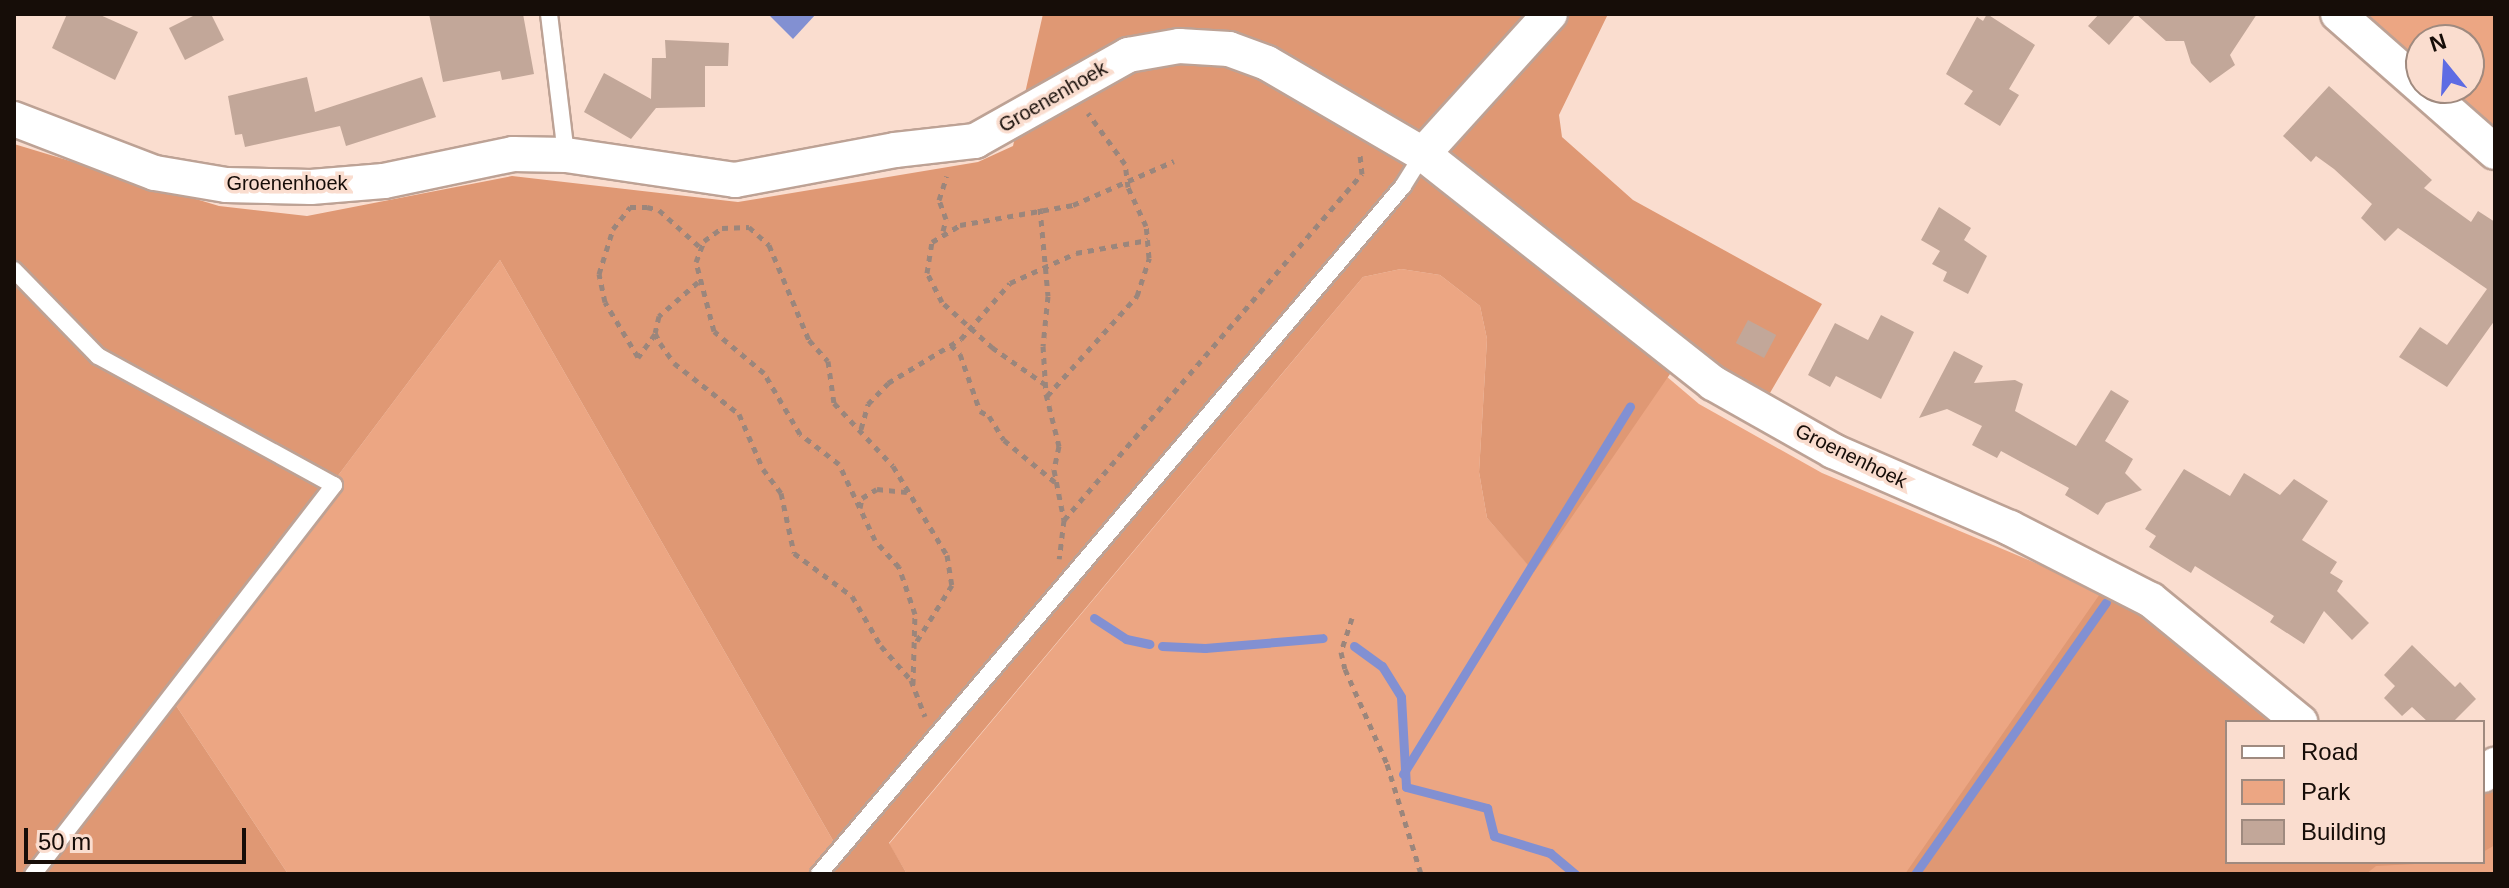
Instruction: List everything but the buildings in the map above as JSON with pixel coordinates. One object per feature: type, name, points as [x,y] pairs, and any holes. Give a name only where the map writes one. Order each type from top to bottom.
[{"type":"street","points":[[1423,154],[1550,14]]},
{"type":"street","points":[[2338,14],[2495,152]]},
{"type":"street","name":"Groenenhoek","points":[[15,119],[155,173],[226,185],[311,187],[384,181],[513,154],[566,155],[735,180],[895,150],[975,141],[1128,55],[1179,46],[1229,49],[1267,63],[1423,154],[1713,383],[1833,451],[2010,528],[2151,600],[2298,720]]},
{"type":"lane","points":[[549,14],[566,155]]},
{"type":"lane","points":[[819,874],[1403,186],[1423,154]]},
{"type":"lane","points":[[14,270],[98,356],[334,485],[33,874]]},
{"type":"path","points":[[1075,116],[1094,102]]},
{"type":"path","points":[[1047,397],[1137,296],[1149,258],[1148,240],[1127,183],[1125,164],[1085,109]]},
{"type":"path","points":[[1066,583],[1057,547],[1064,520],[1362,174],[1362,156],[1356,149]]},
{"type":"path","points":[[943,231],[1040,208],[1073,205],[1174,161]]},
{"type":"path","points":[[957,173],[947,174],[939,200],[946,219],[943,231],[932,242],[927,273],[942,302],[971,330],[1046,385]]},
{"type":"path","points":[[698,282],[664,309],[650,347],[638,357],[605,302],[599,274],[613,229],[630,207],[659,210],[700,247]]},
{"type":"path","points":[[1040,208],[1046,385],[1059,446],[1055,482],[1064,520]]},
{"type":"path","points":[[915,644],[948,595],[953,571],[941,542],[861,429],[834,403],[828,361],[809,340],[762,234],[742,225],[722,228],[700,247],[698,282],[714,331],[764,373],[800,434],[839,464],[875,540],[906,580],[915,614],[913,684],[929,745]]},
{"type":"path","points":[[861,429],[868,404],[888,383],[971,330],[997,292],[1044,264],[1109,244],[1148,240]]},
{"type":"path","points":[[655,333],[674,363],[739,414],[763,469],[781,493],[794,553],[852,596],[881,646],[913,684]]},
{"type":"path","points":[[951,345],[960,354],[980,411],[989,416],[1004,440],[1055,482]]},
{"type":"path","points":[[860,509],[862,498],[877,489],[908,492]]},
{"type":"path","points":[[1352,618],[1341,652],[1345,669],[1377,737],[1421,874]]},
{"type":"green space","points":[[2358,14],[2495,14],[2495,132],[2458,104],[2485,104],[2485,24],[2405,24],[2405,58]]},
{"type":"green space","points":[[500,260],[835,844],[810,874],[288,874],[171,698]]},
{"type":"green space","points":[[1401,269],[1440,275],[1480,306],[1487,339],[1479,472],[1487,518],[1534,571],[1666,376],[1699,404],[1822,473],[2102,591],[2269,720],[2225,720],[2225,864],[2485,864],[2485,791],[2495,782],[2495,874],[907,874],[889,844],[1363,277]]},
{"type":"shaded area","points":[[1043,14],[1608,14],[1559,115],[1562,137],[1633,200],[1822,304],[1760,410],[1681,358],[1534,572],[1487,518],[1479,472],[1487,339],[1480,306],[1440,275],[1401,269],[1363,277],[889,843],[907,874],[810,874],[835,844],[500,260],[171,698],[288,874],[14,874],[14,144],[219,206],[307,216],[512,176],[738,202],[978,162],[1013,146]]},
{"type":"shaded area","points":[[2102,591],[2125,603],[2270,720],[2225,720],[2225,864],[2415,864],[2376,866],[2366,874],[1905,874]]},
{"type":"shaded area","points":[[2495,782],[2495,845],[2485,851],[2485,791]]},
{"type":"water","points":[[768,14],[816,14],[793,39]]},
{"type":"waterway","points":[[1403,774],[1630,407]]},
{"type":"waterway","points":[[1915,874],[2106,602]]},
{"type":"waterway","points":[[1094,618],[1126,639],[1149,644]]},
{"type":"waterway","points":[[1162,646],[1205,648],[1323,638]]},
{"type":"waterway","points":[[1354,646],[1382,666],[1401,697],[1406,787],[1487,808],[1494,836],[1550,853],[1575,874]]}]
